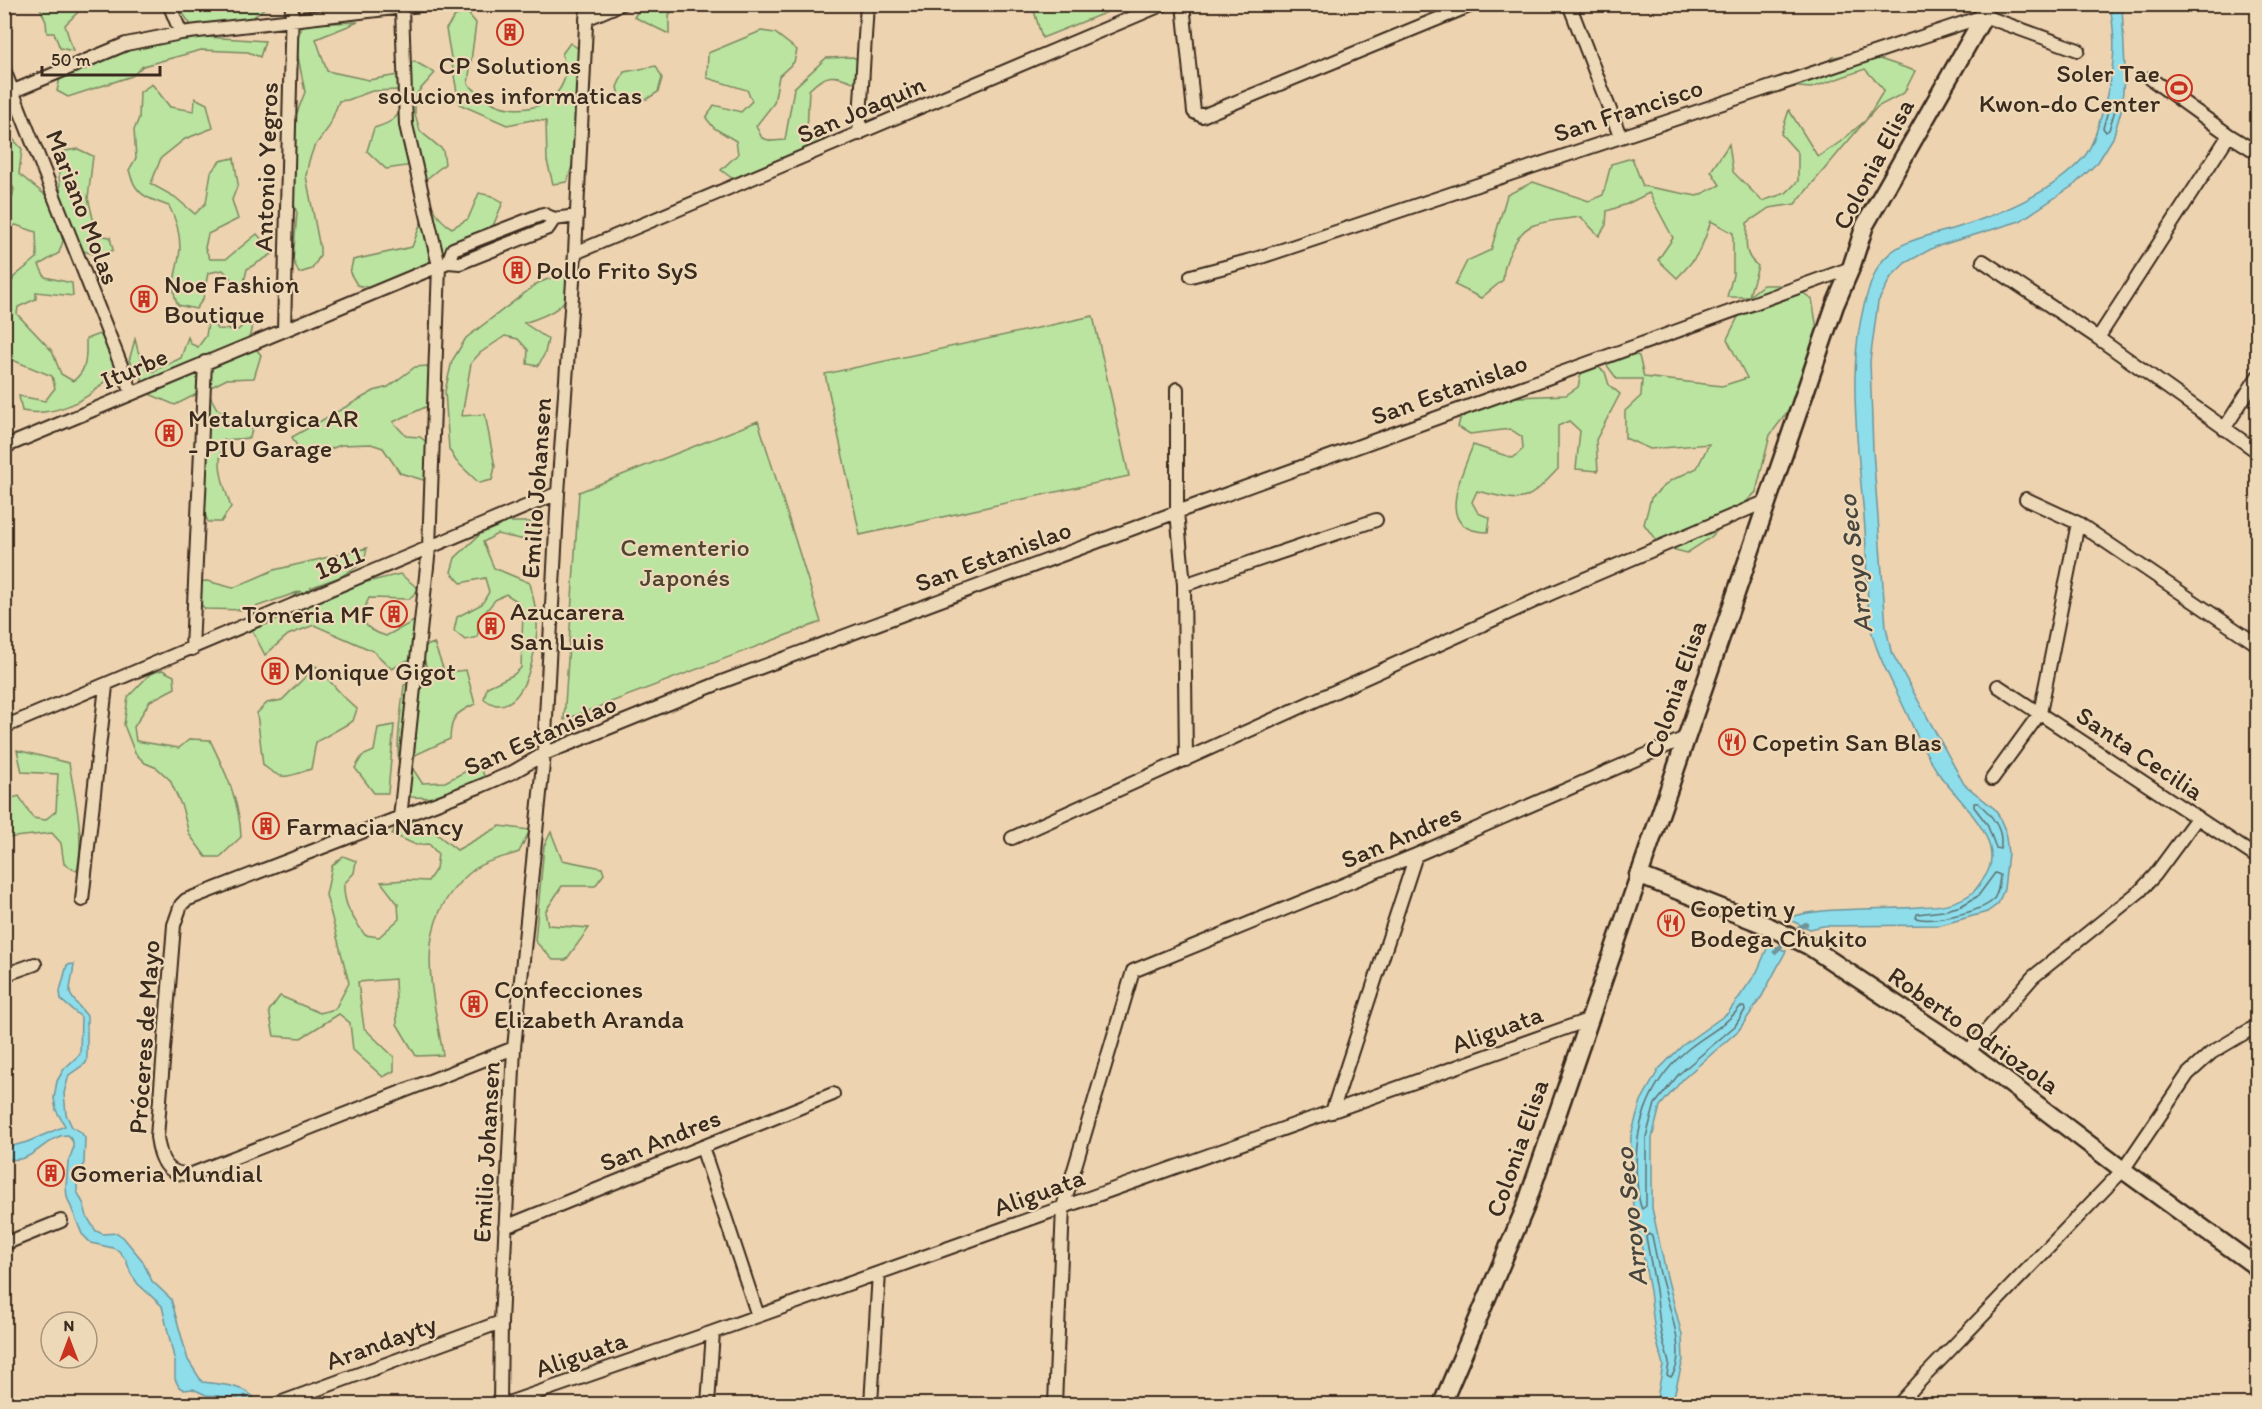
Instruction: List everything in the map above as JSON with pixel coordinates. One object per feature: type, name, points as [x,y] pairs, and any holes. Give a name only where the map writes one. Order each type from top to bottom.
[{"type":"street","points":[[169,4],[182,33]]},
{"type":"street","name":"Antonio Yegros","points":[[284,330],[292,4]]},
{"type":"street","points":[[9,93],[126,44],[182,33],[429,4]]},
{"type":"street","name":"Emilio Johansen","points":[[500,1404],[501,1322],[514,1048],[544,754],[558,493],[575,253],[587,4]]},
{"type":"street","points":[[586,20],[621,4]]},
{"type":"street","points":[[859,134],[867,4]]},
{"type":"street","name":"San Joaquin","points":[[575,253],[1164,4]]},
{"type":"street","points":[[1184,4],[1194,112],[1202,116],[1474,4]]},
{"type":"street","points":[[1569,4],[1620,136]]},
{"type":"street","points":[[400,818],[429,548],[444,264],[406,125],[402,8]]},
{"type":"street","points":[[1984,10],[2078,50]]},
{"type":"street","name":"San Francisco","points":[[1191,276],[1255,259],[1984,10]]},
{"type":"street","name":"Colonia Elisa","points":[[1442,1404],[1525,1208],[1685,738],[1835,305],[1851,268],[1865,225],[1984,10]]},
{"type":"street","name":"Mariano Molas","points":[[4,70],[9,93],[132,393]]},
{"type":"street","points":[[2151,79],[2258,153]]},
{"type":"street","points":[[2098,338],[2229,135]]},
{"type":"street","name":"Iturbe","points":[[4,447],[444,264],[453,249],[543,214],[554,219],[577,216]]},
{"type":"street","points":[[1983,261],[2098,338],[2258,452]]},
{"type":"street","name":"San Estanislao","points":[[174,925],[181,905],[194,896],[489,783],[544,754],[724,681],[1177,512],[1851,268]]},
{"type":"street","points":[[192,649],[205,363]]},
{"type":"street","points":[[2224,429],[2258,376]]},
{"type":"street","points":[[1177,390],[1177,512],[1184,585],[1186,760]]},
{"type":"street","name":"1811","points":[[4,727],[106,686],[558,493]]},
{"type":"street","points":[[2026,499],[2078,523],[2258,645]]},
{"type":"street","points":[[1012,838],[1542,597],[1767,501]]},
{"type":"street","points":[[1184,585],[1376,520]]},
{"type":"street","points":[[1992,779],[2040,713],[2078,523]]},
{"type":"street","points":[[82,900],[106,686]]},
{"type":"street","name":"Santa Cecilia","points":[[1998,686],[2258,858]]},
{"type":"street","name":"San Andres","points":[[1063,1207],[1133,971],[1416,855],[1685,738]]},
{"type":"street","points":[[1968,1052],[2033,977],[2134,898],[2155,875],[2197,818]]},
{"type":"street","points":[[1332,1112],[1416,855]]},
{"type":"street","name":"Roberto Odriozola","points":[[1638,875],[1770,927],[1809,946],[1968,1052],[2123,1170],[2258,1268]]},
{"type":"street","name":"Próceres de Mayo","points":[[174,925],[157,1137],[159,1152],[165,1164],[174,1172],[192,1173],[514,1048]]},
{"type":"street","points":[[4,975],[35,964]]},
{"type":"street","name":"Aliguata","points":[[505,1404],[1588,1020]]},
{"type":"street","points":[[1899,1404],[2123,1170],[2188,1074],[2211,1053],[2258,1025]]},
{"type":"street","name":"San Andres","points":[[505,1227],[832,1094]]},
{"type":"street","points":[[702,1147],[758,1316]]},
{"type":"street","points":[[1055,1404],[1063,1207]]},
{"type":"street","points":[[4,1244],[61,1221]]},
{"type":"street","points":[[871,1404],[879,1273]]},
{"type":"street","name":"Arandayty","points":[[277,1404],[501,1322]]},
{"type":"street","points":[[708,1404],[713,1332]]},
{"type":"green space","points":[[1032,4],[1125,4],[1125,5],[1042,38]]},
{"type":"green space","points":[[39,5],[81,5],[78,12],[65,25],[73,51],[60,48],[54,33],[47,33],[46,22]]},
{"type":"green space","points":[[177,5],[198,5],[200,9],[220,5],[268,5],[244,25],[191,25]]},
{"type":"green space","points":[[643,5],[676,5],[669,15],[669,34],[634,17]]},
{"type":"green space","points":[[467,12],[476,23],[468,84],[491,102],[501,106],[523,109],[544,103],[560,88],[565,77],[562,54],[570,43],[582,51],[584,69],[575,97],[575,156],[567,182],[553,184],[547,161],[546,121],[532,120],[507,125],[459,104],[446,29],[455,16]]},
{"type":"green space","points":[[358,22],[316,39],[327,71],[369,80],[398,75],[414,61],[435,73],[418,92],[415,100],[415,114],[420,131],[443,150],[445,164],[424,181],[427,195],[436,214],[452,228],[468,219],[479,193],[503,202],[493,226],[396,286],[383,291],[357,285],[350,273],[353,260],[412,247],[422,220],[412,165],[386,169],[367,151],[374,128],[393,119],[402,108],[404,102],[398,90],[372,91],[339,101],[329,127],[314,147],[306,176],[320,256],[312,269],[299,273],[293,260],[297,213],[282,170],[281,155],[305,92],[295,42],[304,24]]},
{"type":"green space","points":[[761,31],[775,33],[797,50],[794,62],[779,76],[774,103],[756,126],[762,138],[772,141],[785,140],[794,88],[826,58],[853,57],[867,65],[870,78],[859,84],[832,76],[821,80],[809,90],[807,132],[821,136],[826,148],[749,177],[733,179],[721,170],[738,154],[736,141],[714,128],[706,118],[714,105],[741,112],[752,101],[747,90],[707,78],[708,53]]},
{"type":"green space","points":[[162,34],[265,41],[260,57],[248,52],[201,50],[143,66],[132,76],[68,97],[57,91],[60,78],[81,59],[98,61]]},
{"type":"green space","points":[[1862,53],[1915,71],[1904,93],[1877,107],[1795,204],[1769,208],[1747,223],[1747,252],[1758,266],[1749,296],[1763,285],[1791,285],[1812,299],[1823,365],[1770,435],[1756,492],[1710,538],[1687,553],[1660,546],[1644,524],[1651,498],[1670,481],[1697,468],[1709,444],[1650,449],[1625,438],[1625,411],[1641,396],[1642,379],[1617,379],[1603,360],[1614,348],[1639,356],[1644,377],[1722,386],[1747,378],[1727,339],[1748,297],[1727,297],[1733,275],[1733,233],[1711,221],[1699,252],[1677,278],[1658,260],[1673,238],[1649,193],[1607,211],[1606,225],[1599,236],[1581,217],[1546,222],[1528,228],[1512,248],[1505,265],[1503,280],[1481,298],[1455,285],[1467,261],[1491,250],[1507,195],[1533,182],[1589,201],[1603,195],[1611,164],[1632,158],[1643,186],[1697,196],[1720,185],[1711,171],[1729,144],[1733,172],[1762,201],[1786,193],[1798,181],[1798,153],[1781,134],[1789,110],[1818,157],[1866,120],[1884,90],[1865,69],[1811,88],[1784,86],[1834,57]]},
{"type":"green space","points":[[656,66],[662,78],[658,92],[647,99],[620,100],[617,87],[624,72]]},
{"type":"green space","points":[[152,84],[170,107],[194,111],[195,98],[207,104],[213,128],[185,139],[161,158],[151,184],[175,197],[195,214],[206,203],[211,172],[220,161],[234,158],[238,184],[232,200],[238,219],[208,234],[205,248],[210,259],[226,259],[257,234],[274,253],[247,269],[242,291],[223,270],[208,273],[203,299],[196,309],[178,305],[175,298],[174,284],[180,242],[177,226],[169,206],[148,198],[138,190],[129,170],[136,158],[134,130],[139,118],[140,92]]},
{"type":"green space","points":[[4,129],[22,149],[19,174],[49,198],[63,241],[59,253],[39,265],[45,277],[72,283],[73,296],[36,292],[36,299],[18,307],[17,314],[52,351],[61,374],[73,381],[84,367],[86,339],[99,334],[120,354],[107,379],[90,395],[68,406],[45,412],[22,411],[19,396],[45,401],[55,388],[52,376],[5,357],[5,300],[14,277],[37,258],[36,232],[16,225],[5,229],[5,205],[12,198],[14,189],[5,175]]},
{"type":"green space","points":[[78,149],[93,156],[88,198],[97,235],[110,237],[113,250],[100,256],[73,248],[63,220],[58,163],[65,151]]},
{"type":"green space","points":[[518,230],[517,234],[472,251],[469,249]]},
{"type":"green space","points":[[571,276],[568,295],[557,308],[542,317],[524,323],[548,339],[545,353],[538,366],[527,364],[528,350],[518,339],[505,336],[480,353],[471,363],[462,416],[485,414],[495,467],[492,480],[479,483],[456,461],[449,449],[445,391],[452,361],[466,338],[538,283],[551,278]]},
{"type":"green space","points":[[254,315],[249,340],[261,355],[254,378],[227,379],[175,405],[142,391],[142,376],[129,361],[135,339],[148,371],[154,371],[181,358],[188,337],[191,344],[198,347],[206,336],[209,316],[217,329],[238,330]]},
{"type":"green space","points":[[1093,316],[1129,476],[860,535],[825,374]]},
{"type":"green space","points":[[1593,364],[1605,372],[1609,385],[1620,394],[1596,440],[1598,471],[1576,469],[1580,431],[1569,421],[1558,426],[1558,469],[1537,490],[1530,495],[1514,499],[1477,491],[1472,502],[1478,513],[1490,518],[1488,532],[1471,529],[1460,523],[1455,500],[1473,445],[1513,458],[1523,449],[1522,437],[1510,429],[1470,434],[1458,427],[1460,419],[1469,409],[1494,398],[1566,395],[1578,387],[1581,374]]},
{"type":"green space","points":[[427,366],[435,378],[430,405],[393,422],[406,436],[420,437],[430,445],[427,481],[400,473],[383,448],[371,444],[341,445],[304,459],[292,437],[374,391],[388,387],[415,367]]},
{"type":"green space","points":[[210,396],[217,409],[252,429],[250,438],[224,440],[221,449],[220,465],[231,507],[221,522],[208,522],[203,509],[208,439],[203,410]]},
{"type":"green space","name":"Cementerio Japonés","points":[[758,421],[821,622],[564,720],[579,492]]},
{"type":"green space","points":[[493,522],[537,522],[542,532],[534,542],[497,534],[483,542],[494,568],[530,583],[537,618],[534,650],[522,688],[506,703],[496,705],[484,699],[487,687],[513,675],[521,668],[523,612],[517,601],[506,594],[495,600],[478,621],[478,637],[465,640],[454,631],[457,617],[482,604],[489,592],[485,578],[461,583],[451,572],[455,558]]},
{"type":"green space","points":[[367,548],[364,562],[342,576],[310,588],[334,590],[400,574],[419,589],[409,599],[369,598],[366,606],[363,618],[365,623],[372,630],[386,636],[416,620],[415,656],[392,669],[373,651],[314,625],[288,635],[265,655],[252,630],[270,612],[301,591],[247,610],[205,609],[194,596],[194,582],[207,581],[233,588],[274,570]]},
{"type":"green space","points":[[434,643],[443,668],[449,672],[466,670],[475,704],[463,710],[453,720],[450,739],[415,755],[413,769],[422,783],[445,782],[480,764],[484,776],[469,790],[440,798],[411,797],[404,786],[398,758],[404,685],[430,679],[421,648]]},
{"type":"green space","points":[[316,666],[357,709],[353,721],[316,742],[311,769],[291,776],[281,776],[263,765],[257,713],[267,703],[282,700]]},
{"type":"green space","points":[[162,670],[174,676],[175,688],[150,701],[134,727],[136,741],[179,748],[190,739],[210,740],[231,787],[240,824],[241,837],[220,857],[206,857],[189,834],[182,807],[170,780],[157,768],[145,763],[135,753],[124,725],[128,697],[150,674]]},
{"type":"green space","points":[[394,725],[388,793],[374,793],[355,768],[362,756],[374,751],[378,728]]},
{"type":"green space","points":[[17,750],[69,763],[80,830],[77,871],[64,864],[61,843],[52,833],[5,838],[5,800],[19,796],[33,818],[45,820],[56,811],[58,774],[22,772]]},
{"type":"green space","points":[[400,818],[424,824],[457,850],[500,826],[530,830],[519,852],[480,865],[455,888],[441,909],[433,931],[430,954],[434,1004],[443,1055],[416,1056],[397,1024],[395,979],[358,982],[364,1028],[394,1057],[394,1071],[383,1077],[353,1050],[350,1023],[339,1014],[301,1038],[274,1036],[269,1011],[280,996],[320,1013],[335,1009],[349,983],[326,895],[332,866],[343,856],[356,861],[354,873],[344,884],[344,892],[350,911],[365,935],[379,937],[399,919],[398,904],[381,882],[428,881],[436,869],[438,854],[429,844],[416,845],[392,834]]},
{"type":"green space","points":[[551,832],[562,860],[602,868],[604,874],[595,886],[562,886],[545,912],[548,925],[589,928],[566,960],[553,960],[535,941],[544,846]]},
{"type":"water","points":[[2110,5],[2122,5],[2125,69],[2121,111],[2113,138],[2098,162],[2074,185],[2020,221],[1935,247],[1905,263],[1891,277],[1878,302],[1870,361],[1873,450],[1886,627],[1891,651],[1964,784],[1996,810],[2005,830],[2008,853],[2004,889],[1998,904],[1987,912],[1941,925],[1823,926],[1810,929],[1787,919],[1831,910],[1925,907],[1953,902],[1974,891],[1990,865],[1991,852],[1987,838],[1970,811],[1941,777],[1927,755],[1886,670],[1872,634],[1855,400],[1858,335],[1875,273],[1889,254],[1908,242],[2006,210],[2041,192],[2071,170],[2084,157],[2094,139],[2112,71],[2114,40]]},
{"type":"water","points":[[1769,944],[1786,951],[1762,996],[1739,1030],[1683,1079],[1660,1106],[1652,1138],[1652,1208],[1682,1335],[1683,1360],[1672,1404],[1656,1404],[1663,1365],[1655,1334],[1650,1291],[1634,1207],[1630,1167],[1631,1135],[1641,1101],[1659,1069],[1683,1045],[1728,1013],[1757,972]]},
{"type":"water","points":[[74,964],[70,992],[74,1001],[87,1016],[87,1057],[86,1063],[69,1075],[64,1093],[66,1114],[72,1127],[81,1132],[85,1138],[84,1163],[77,1178],[77,1191],[87,1217],[96,1231],[103,1234],[117,1233],[123,1237],[142,1260],[152,1281],[171,1299],[188,1360],[202,1382],[238,1388],[251,1394],[255,1399],[243,1403],[237,1398],[206,1395],[193,1389],[184,1390],[179,1387],[175,1379],[175,1362],[162,1306],[138,1284],[119,1251],[91,1243],[82,1234],[67,1197],[68,1163],[73,1149],[73,1142],[68,1135],[53,1139],[24,1158],[15,1160],[5,1158],[5,1148],[27,1142],[65,1126],[56,1110],[54,1098],[57,1081],[64,1069],[80,1054],[81,1017],[61,1000],[60,991],[67,965]]},
{"type":"waterway","name":"Arroyo Seco","points":[[1775,952],[1806,924]]},
{"type":"waterway","points":[[245,1397],[250,1404]]},
{"type":"place","name":"CP Solutions soluciones informaticas","points":[[510,32]]},
{"type":"place","name":"Soler Tae Kwon-do Center","points":[[2179,88]]},
{"type":"place","name":"Pollo Frito SyS","points":[[517,270]]},
{"type":"place","name":"Noe Fashion Boutique","points":[[144,299]]},
{"type":"place","name":"Metalurgica AR - PIU Garage","points":[[169,433]]},
{"type":"place","name":"Torneria MF","points":[[394,614]]},
{"type":"place","name":"Azucarera San Luis","points":[[491,626]]},
{"type":"place","name":"Monique Gigot","points":[[275,671]]},
{"type":"place","name":"Copetin San Blas","points":[[1732,742]]},
{"type":"place","name":"Farmacia Nancy","points":[[266,826]]},
{"type":"place","name":"Copetin y Bodega Chukito","points":[[1671,923]]},
{"type":"place","name":"Confecciones Elizabeth Aranda","points":[[474,1004]]},
{"type":"place","name":"Gomeria Mundial","points":[[51,1173]]}]
